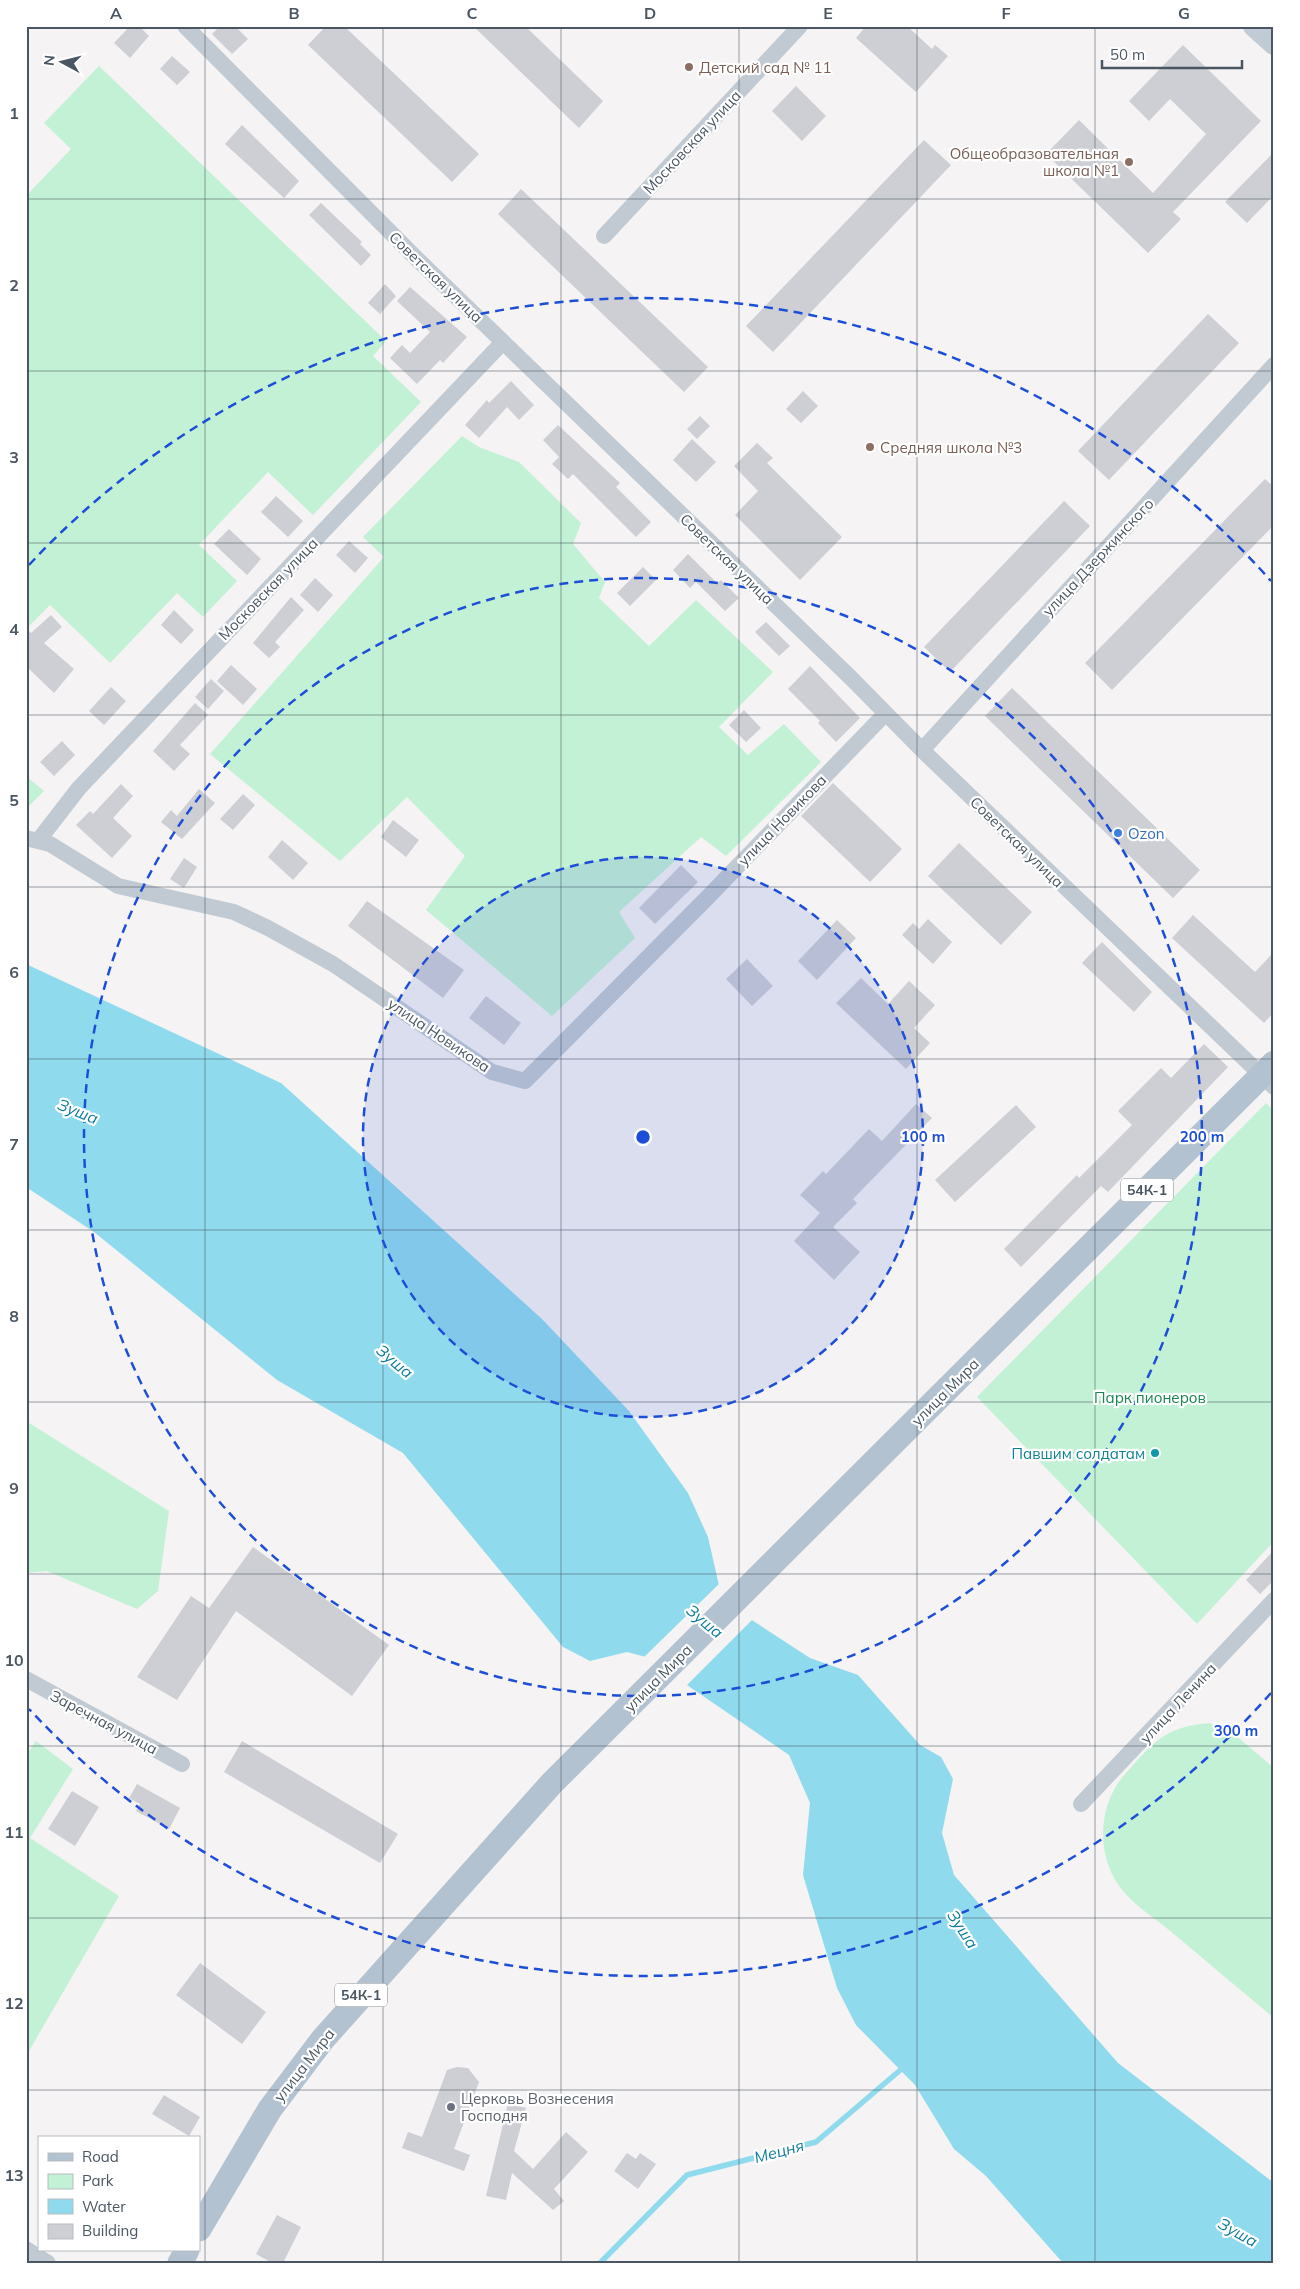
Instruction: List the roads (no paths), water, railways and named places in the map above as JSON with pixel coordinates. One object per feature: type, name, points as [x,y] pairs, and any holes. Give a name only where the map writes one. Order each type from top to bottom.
[{"type":"main road","points":[[1254,26],[1274,44]]},
{"type":"main road","name":"улица Мира","points":[[200,2227],[270,2109],[324,2039],[552,1782],[1270,1075]]},
{"type":"street","name":"Советская улица","points":[[185,26],[415,257],[922,750],[1270,1075]]},
{"type":"street","name":"Московская улица","points":[[604,236],[800,26]]},
{"type":"street","name":"Московская улица","points":[[32,839],[503,342]]},
{"type":"street","name":"улица Дзержинского","points":[[922,750],[1274,365]]},
{"type":"street","name":"улица Новикова","points":[[32,839],[50,844],[118,886],[234,912],[268,928],[333,964],[492,1072],[524,1081],[686,920],[886,714]]},
{"type":"street","name":"улица Ленина","points":[[1081,1804],[1274,1600]]},
{"type":"street","name":"Заречная улица","points":[[26,1679],[182,1764]]},
{"type":"street","points":[[26,2249],[48,2263]]},
{"type":"water","name":"Зуша","points":[[26,964],[281,1083],[542,1319],[629,1411],[688,1493],[708,1537],[720,1590],[735,1609],[810,1658],[858,1675],[920,1745],[941,1757],[953,1779],[942,1833],[954,1875],[1118,2063],[1274,2183],[1274,2263],[1063,2263],[986,2176],[954,2149],[915,2085],[856,2025],[837,1988],[803,1875],[810,1803],[789,1755],[646,1657],[627,1652],[590,1661],[563,1647],[403,1453],[277,1380],[94,1232],[26,1187]]},
{"type":"waterway","name":"Мецня","points":[[600,2263],[687,2175],[816,2142],[905,2066]]},
{"type":"place","name":"Детский сад № 11","points":[[689,67]]},
{"type":"place","name":"Общеобразовательная школа №1","points":[[1129,162]]},
{"type":"place","name":"Средняя школа №3","points":[[870,447]]},
{"type":"place","name":"Ozon","points":[[1118,833]]},
{"type":"place","name":"Павшим солдатам","points":[[1155,1453]]},
{"type":"place","name":"Церковь Вознесения Господня","points":[[451,2107]]},
{"type":"park label","name":"Парк пионеров","points":[[1150,1397]]}]
